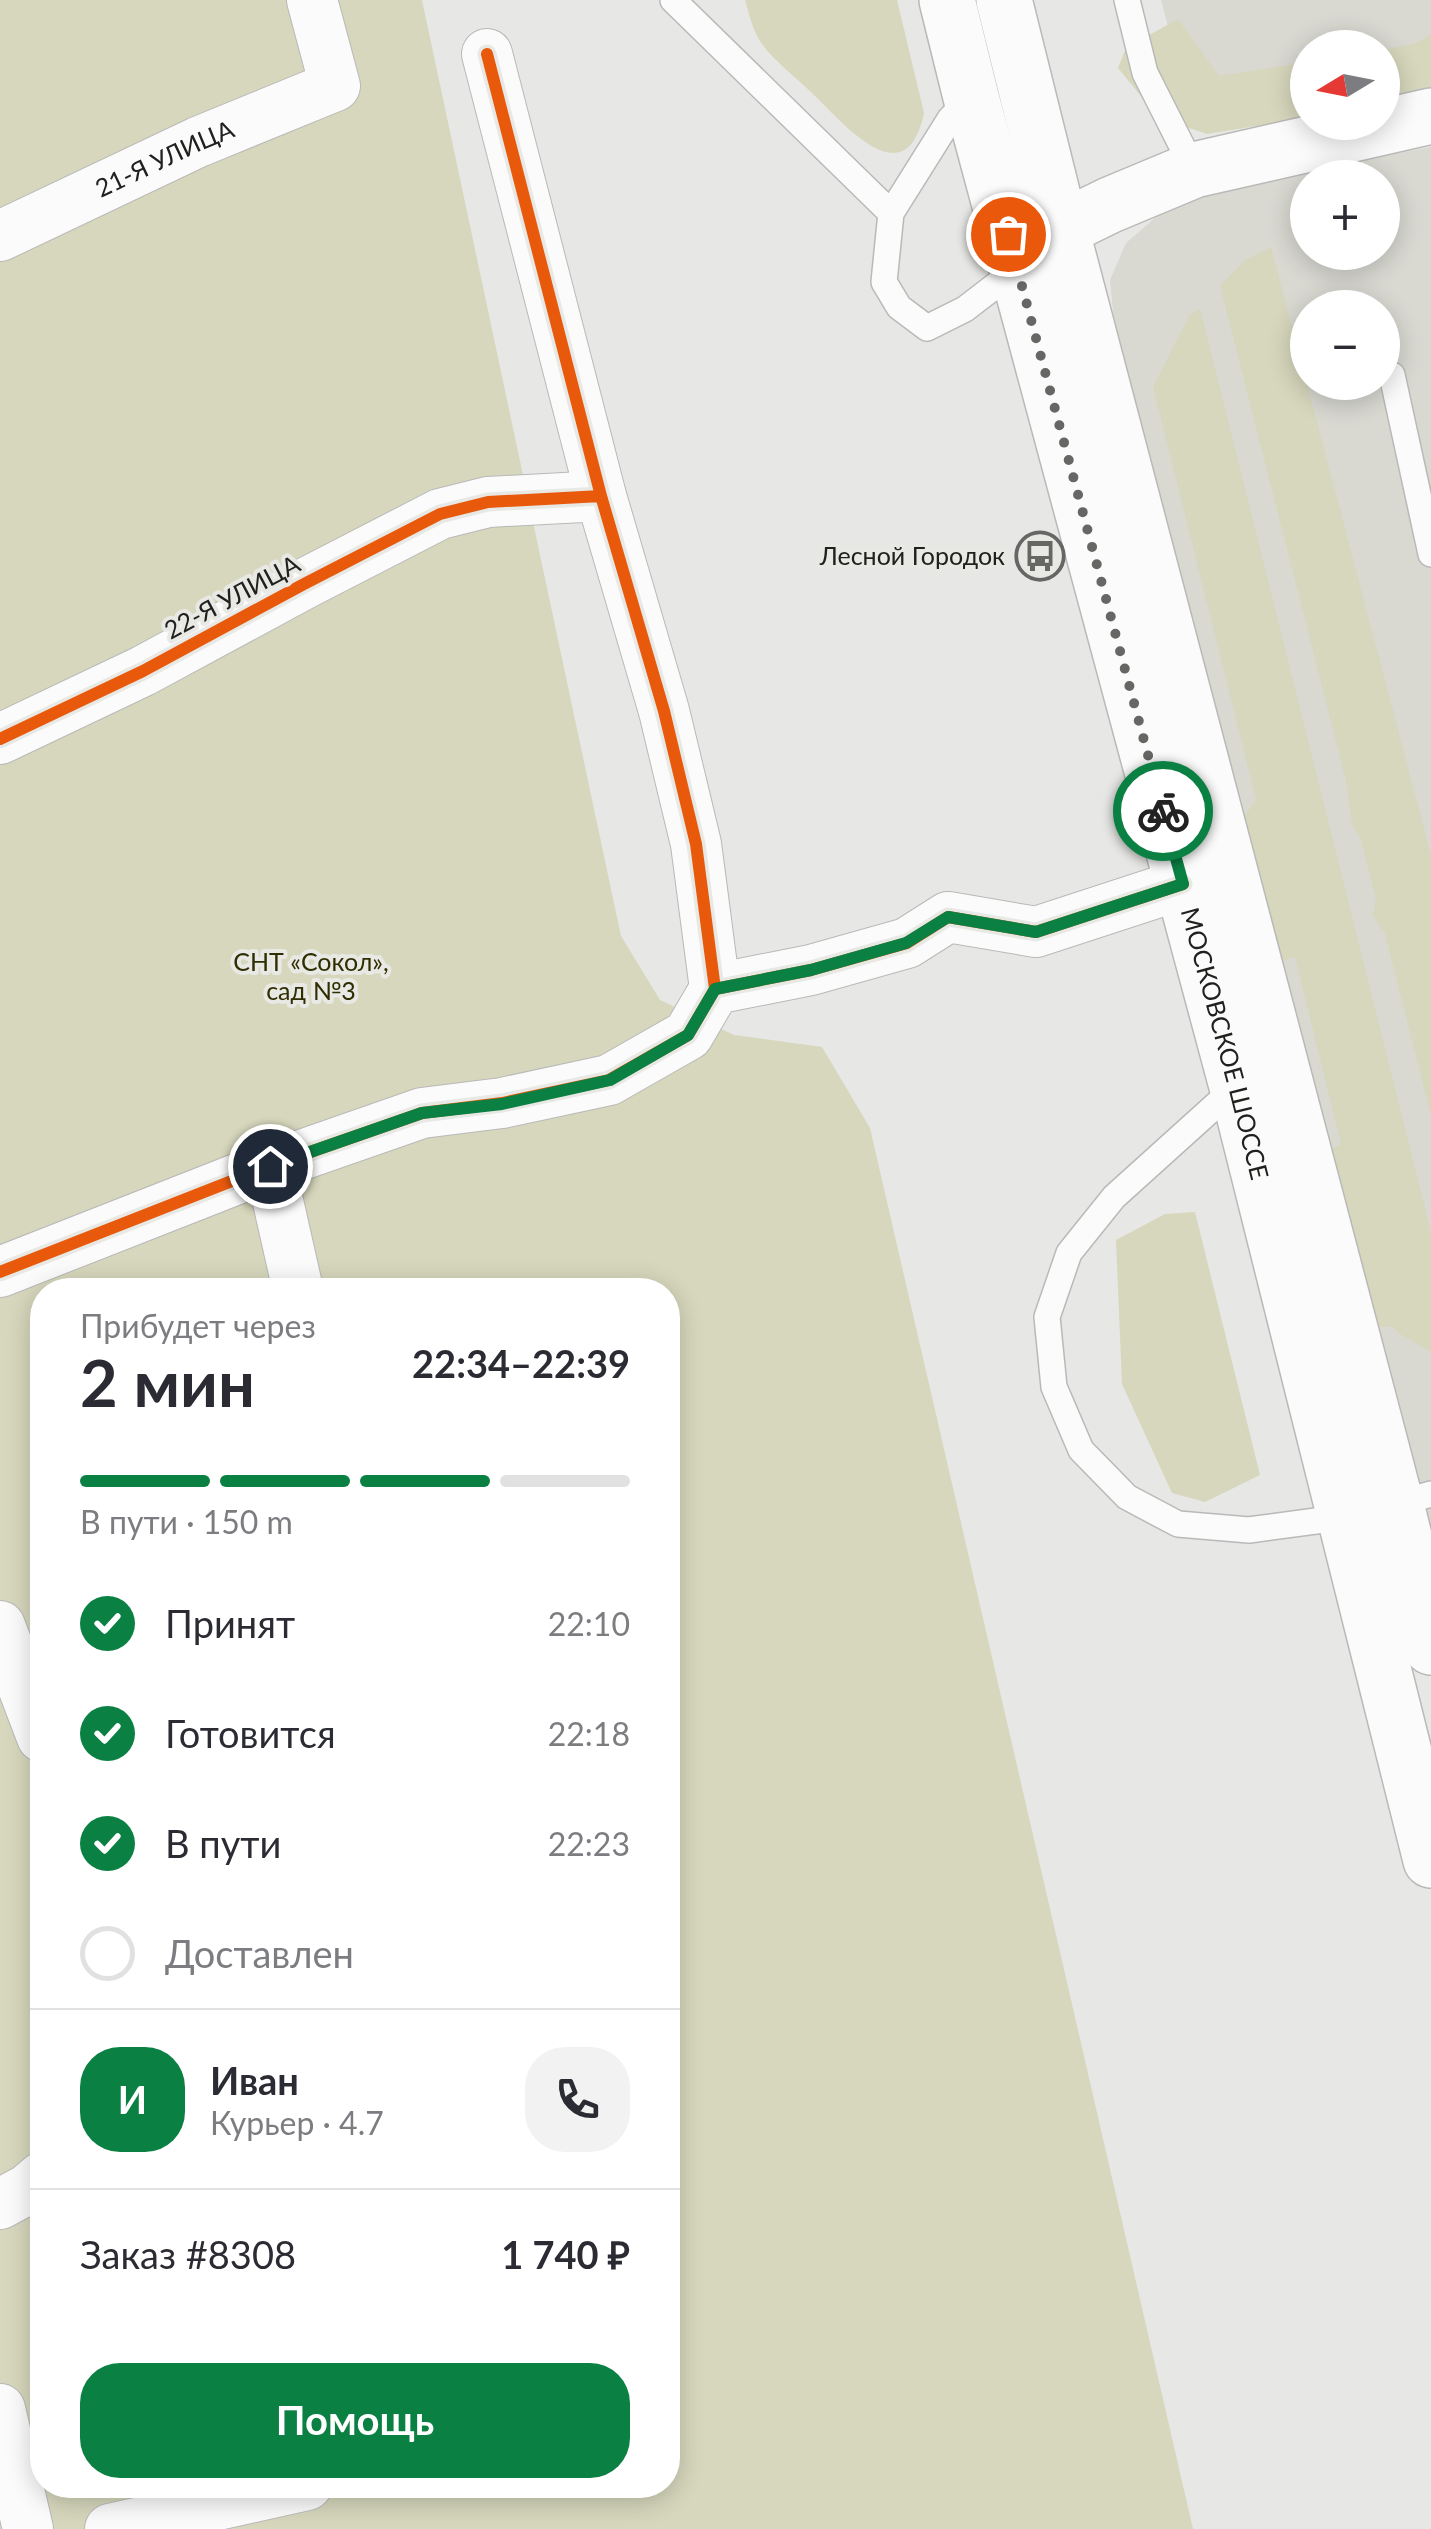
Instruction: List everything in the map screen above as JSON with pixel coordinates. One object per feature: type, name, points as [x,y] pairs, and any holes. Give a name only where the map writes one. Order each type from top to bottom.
[{"type":"main road","name":"МОСКОВСКОЕ ШОССЕ","points":[[948,0],[1237,1086],[1391,1505],[1431,1860]]},
{"type":"main road","name":"МОСКОВСКОЕ ШОССЕ","points":[[1004,0],[1391,1505],[1431,1647]]},
{"type":"main road","points":[[1017,268],[1061,228],[1194,170],[1431,116]]},
{"type":"street","name":"21-Я УЛИЦА","points":[[0,236],[198,142],[335,86],[312,0]]},
{"type":"street","points":[[0,1272],[270,1166],[422,1113],[502,1104],[610,1080],[688,1035],[715,989],[696,844],[664,712],[601,496],[486,54]]},
{"type":"street","name":"22-Я УЛИЦА","points":[[0,739],[143,671],[440,514],[488,502],[601,496]]},
{"type":"street","points":[[715,989],[811,970],[906,943],[948,917],[1036,932],[1183,884]]},
{"type":"street","points":[[270,1166],[295,1278]]},
{"type":"street","points":[[0,1626],[30,1705]]},
{"type":"street","points":[[0,2204],[30,2187]]},
{"type":"street","points":[[0,2409],[28,2529]]},
{"type":"street","points":[[110,2529],[249,2498]]},
{"type":"lane","points":[[672,0],[892,213]]},
{"type":"lane","points":[[1127,0],[1145,73],[1194,170]]},
{"type":"lane","points":[[971,97],[950,119],[892,213],[884,282],[899,307],[928,328],[965,309],[1017,268]]},
{"type":"lane","points":[[1398,400],[1431,554]]},
{"type":"lane","points":[[1237,1086],[1114,1197],[1068,1252],[1047,1318],[1054,1387],[1080,1450],[1128,1498],[1178,1524],[1249,1530],[1391,1505]]},
{"type":"shaded area","points":[[1161,0],[1431,0],[1431,84],[1400,91],[1400,30],[1290,30],[1290,111],[1191,113]]},
{"type":"shaded area","points":[[1431,147],[1431,1537],[1115,332],[1110,280],[1126,243],[1162,212],[1213,188],[1290,174],[1290,270],[1400,270],[1400,160],[1362,160]]},
{"type":"green space","name":"СНТ «Сокол», сад №3","points":[[0,0],[422,0],[621,936],[660,1000],[734,1035],[822,1047],[870,1128],[1193,2529],[0,2529]]},
{"type":"green space","points":[[745,0],[897,0],[924,113],[915,138],[903,151],[889,153],[857,136],[767,50],[756,34]]},
{"type":"green space","points":[[1178,19],[1219,76],[1290,65],[1290,121],[1207,134],[1159,118],[1118,68],[1126,48]]},
{"type":"green space","points":[[1431,35],[1429,122],[1400,96],[1400,47]]},
{"type":"green space","points":[[1271,247],[1290,319],[1290,400],[1311,400],[1431,855],[1431,1116],[1384,930],[1373,915],[1376,899],[1360,837],[1352,825],[1346,781],[1220,286],[1245,260]]},
{"type":"green space","points":[[1200,309],[1431,1232],[1431,1352],[1393,1327],[1365,1327],[1325,1152],[1341,1144],[1295,957],[1276,963],[1232,833],[1256,800],[1153,387],[1190,314]]},
{"type":"green space","points":[[1195,1212],[1260,1475],[1205,1502],[1172,1493],[1122,1384],[1116,1240],[1165,1214]]},
{"type":"cycle path","points":[[487,54],[601,496]]},
{"type":"cycle path","points":[[0,739],[143,671],[440,514],[488,502],[601,496],[664,711],[696,844],[715,989]]},
{"type":"cycle path","points":[[0,1272],[270,1166],[422,1113],[502,1103],[609,1080],[688,1035],[715,989],[811,970],[907,943],[948,917],[1036,932],[1183,884]]},
{"type":"way so far","points":[[1008,234],[1163,811]]},
{"type":"place","name":"Лесной Городок","points":[[1040,556]]},
{"type":"route","points":[[270,1166],[422,1113],[502,1104],[610,1080],[688,1035],[715,989],[811,970],[906,943],[948,917],[1036,932],[1183,884],[1163,811]]}]
